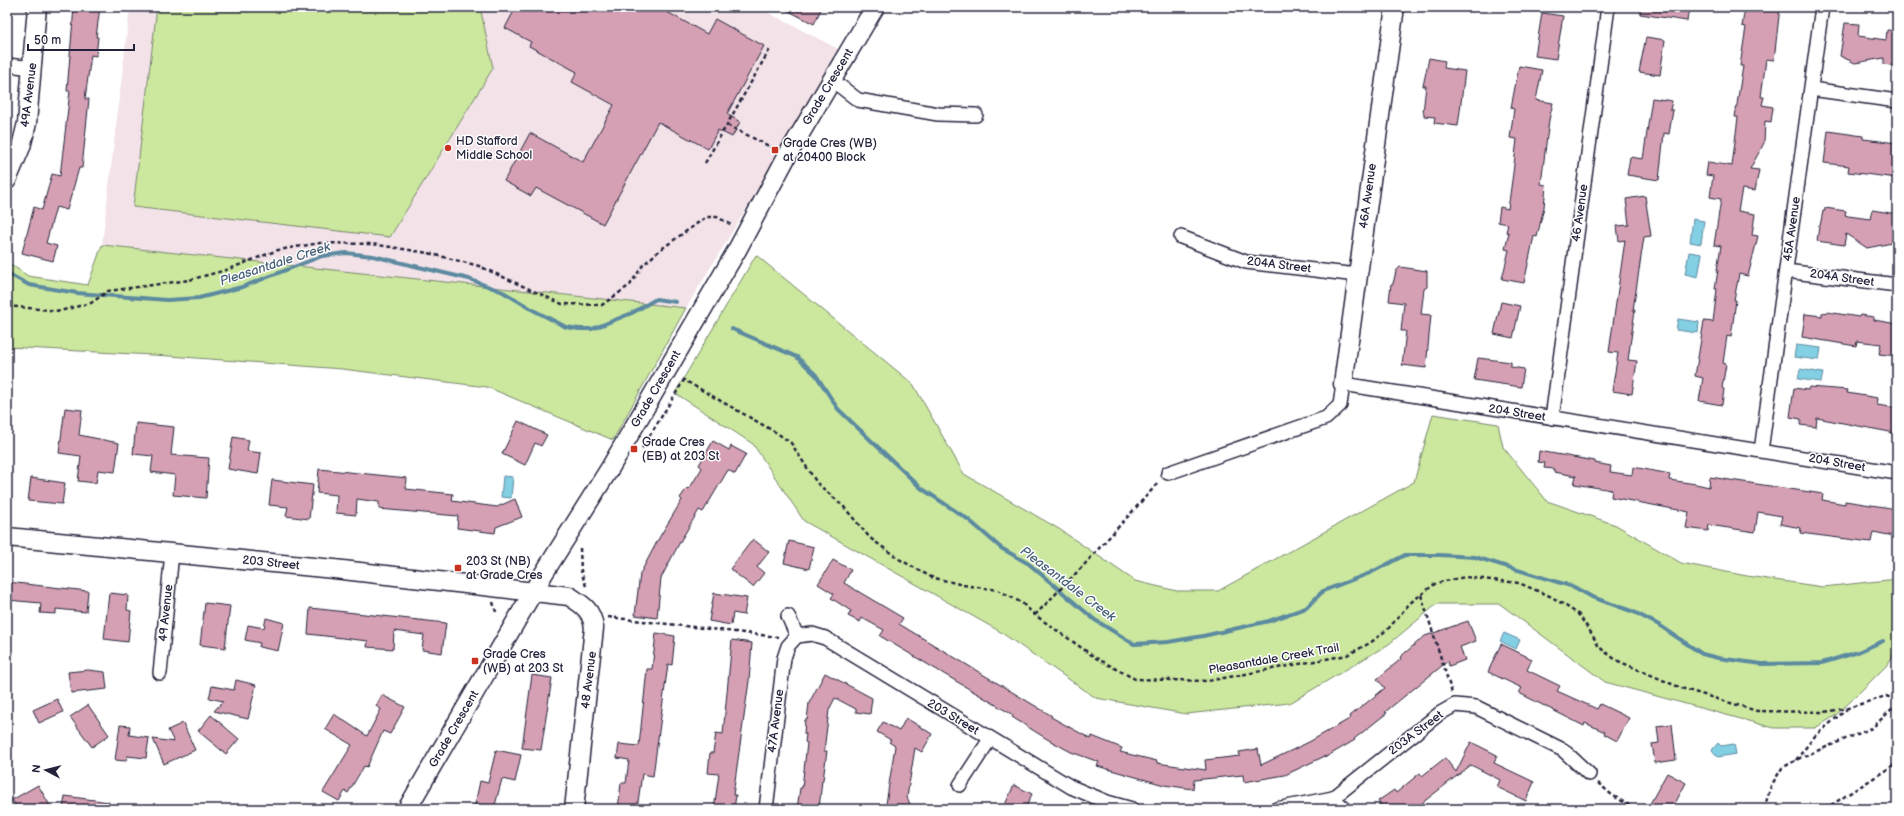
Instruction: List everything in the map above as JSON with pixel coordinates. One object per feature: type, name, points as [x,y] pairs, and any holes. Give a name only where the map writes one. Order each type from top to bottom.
[{"type":"street","name":"49A Avenue","points":[[7,180],[25,135],[29,111],[37,7]]},
{"type":"street","name":"Grade Crescent","points":[[407,809],[534,591],[610,468],[667,371],[738,248],[787,156],[875,7]]},
{"type":"street","name":"46A Avenue","points":[[1343,384],[1395,7]]},
{"type":"street","name":"46 Avenue","points":[[1552,418],[1608,7]]},
{"type":"street","name":"45A Avenue","points":[[1761,451],[1822,7]]},
{"type":"street","points":[[7,65],[33,68]]},
{"type":"street","points":[[832,80],[858,100],[938,114],[976,115]]},
{"type":"street","points":[[1811,89],[1897,101]]},
{"type":"street","name":"204A Street","points":[[1182,237],[1246,262],[1357,275]]},
{"type":"street","name":"204A Street","points":[[1786,271],[1897,285]]},
{"type":"street","points":[[1168,473],[1326,418],[1340,405],[1343,384]]},
{"type":"street","name":"204 Street","points":[[1343,384],[1897,473]]},
{"type":"street","name":"203 Street","points":[[7,536],[534,591]]},
{"type":"street","name":"49 Avenue","points":[[160,673],[172,553]]},
{"type":"street","name":"48 Avenue","points":[[534,591],[569,596],[583,604],[593,617],[594,639],[574,809]]},
{"type":"street","points":[[788,616],[797,636]]},
{"type":"street","name":"203 Street","points":[[797,636],[812,634],[825,638],[1071,787],[1107,802],[1132,809]]},
{"type":"street","name":"47A Avenue","points":[[766,809],[784,658],[788,646],[797,636]]},
{"type":"street","name":"203A Street","points":[[1333,798],[1439,714],[1455,705],[1476,707],[1563,750],[1589,774]]},
{"type":"street","points":[[960,785],[990,739]]},
{"type":"street","points":[[1276,809],[1333,798],[1345,809]]},
{"type":"path","points":[[705,163],[770,49]]},
{"type":"path","points":[[727,125],[775,149]]},
{"type":"path","points":[[7,306],[60,311],[91,303],[108,290],[188,280],[226,270],[278,250],[320,244],[372,244],[428,253],[479,266],[562,304],[602,305],[630,285],[643,265],[660,250],[706,217],[717,217],[733,225]]},
{"type":"path","name":"Pleasantdale Creek Trail","points":[[642,448],[684,380],[777,433],[791,443],[817,483],[844,507],[870,538],[899,559],[931,577],[963,585],[998,590],[1022,602],[1035,615],[1096,658],[1135,679],[1208,680],[1347,655],[1370,643],[1388,629],[1410,604],[1436,583],[1465,577],[1519,583],[1552,597],[1578,614],[1590,631],[1599,648],[1616,660],[1681,688],[1756,711],[1824,712],[1848,708],[1886,696],[1897,700]]},
{"type":"path","points":[[1035,615],[1168,473]]},
{"type":"path","points":[[580,546],[581,571],[586,586]]},
{"type":"path","points":[[1421,595],[1455,705]]},
{"type":"path","points":[[494,603],[496,612]]},
{"type":"path","points":[[608,617],[770,637],[797,636]]},
{"type":"path","points":[[1764,809],[1771,786],[1782,768],[1796,760],[1872,728],[1897,704]]},
{"type":"path","points":[[1796,760],[1815,736],[1848,708]]},
{"type":"path","points":[[1825,809],[1897,763]]},
{"type":"path","points":[[1589,774],[1612,795],[1635,809]]},
{"type":"shaded area","name":"HD Stafford Middle School","points":[[130,7],[757,7],[842,51],[686,308],[102,245]]},
{"type":"green space","points":[[157,7],[480,7],[493,68],[390,237],[133,207]]},
{"type":"green space","points":[[102,245],[686,308],[613,440],[487,387],[342,369],[170,356],[7,347],[7,262],[28,276],[88,285]]},
{"type":"green space","points":[[756,255],[913,384],[964,474],[1059,529],[1135,581],[1177,591],[1218,591],[1414,482],[1433,414],[1498,424],[1503,447],[1547,501],[1616,525],[1681,563],[1747,576],[1823,587],[1897,579],[1897,650],[1887,665],[1835,716],[1815,728],[1774,728],[1605,682],[1500,604],[1437,604],[1389,644],[1290,703],[1186,714],[1096,698],[999,631],[804,521],[753,444],[675,393]]},
{"type":"water","points":[[1693,219],[1704,221],[1701,244],[1690,242]]},
{"type":"water","points":[[1689,252],[1702,254],[1698,277],[1685,274]]},
{"type":"water","points":[[1678,319],[1699,322],[1698,333],[1676,330]]},
{"type":"water","points":[[1796,345],[1821,348],[1819,360],[1794,357]]},
{"type":"water","points":[[1800,369],[1823,373],[1821,382],[1798,379]]},
{"type":"water","points":[[503,476],[513,477],[511,498],[501,497]]},
{"type":"water","points":[[1504,633],[1520,640],[1516,649],[1500,641]]},
{"type":"water","points":[[1718,743],[1721,746],[1734,744],[1736,754],[1718,757],[1712,750]]},
{"type":"building","points":[[74,7],[100,7],[96,37],[98,37],[96,56],[91,55],[85,99],[89,99],[82,168],[79,168],[67,210],[56,207],[46,243],[57,246],[53,261],[22,253],[34,207],[42,210],[52,174],[60,176],[70,91],[67,91]]},
{"type":"building","points":[[516,7],[658,7],[707,34],[715,19],[764,46],[727,114],[740,122],[732,137],[718,130],[708,149],[658,122],[603,224],[536,188],[531,196],[504,181],[530,133],[583,162],[614,105],[572,82],[577,72],[529,46],[531,42],[505,28]]},
{"type":"building","points":[[781,7],[822,7],[814,24]]},
{"type":"building","points":[[1641,7],[1689,7],[1687,21],[1640,14]]},
{"type":"building","points":[[1745,7],[1780,7],[1774,60],[1766,59],[1761,97],[1764,97],[1762,105],[1773,107],[1771,122],[1765,121],[1764,143],[1750,169],[1759,170],[1755,191],[1742,189],[1738,211],[1755,214],[1752,235],[1758,236],[1748,276],[1739,274],[1734,300],[1736,300],[1731,337],[1727,336],[1723,363],[1726,364],[1722,388],[1724,389],[1722,405],[1699,401],[1703,378],[1695,376],[1704,321],[1713,322],[1717,289],[1715,289],[1717,270],[1721,246],[1714,245],[1721,199],[1710,197],[1713,176],[1706,175],[1708,162],[1732,166],[1738,117],[1735,117],[1743,66],[1740,66],[1746,27],[1742,26]]},
{"type":"building","points":[[1542,13],[1563,16],[1556,59],[1535,56]]},
{"type":"building","points":[[1845,23],[1859,24],[1858,36],[1886,40],[1887,30],[1897,31],[1896,66],[1884,64],[1884,58],[1855,63],[1840,56]]},
{"type":"building","points":[[1646,37],[1665,40],[1660,75],[1639,72]]},
{"type":"building","points":[[1429,58],[1445,61],[1444,68],[1465,71],[1458,126],[1434,123],[1435,117],[1424,116],[1423,112],[1426,86],[1423,86]]},
{"type":"building","points":[[1519,66],[1542,70],[1536,100],[1553,103],[1549,120],[1541,184],[1546,185],[1544,207],[1537,237],[1534,236],[1524,283],[1502,279],[1509,250],[1505,249],[1509,233],[1506,232],[1508,224],[1498,222],[1500,207],[1508,209],[1513,173],[1517,139],[1510,138],[1514,109],[1511,108]]},
{"type":"building","points":[[1652,98],[1672,101],[1670,110],[1673,110],[1669,134],[1664,133],[1659,180],[1627,175],[1630,157],[1643,159]]},
{"type":"building","points":[[1828,131],[1863,136],[1863,139],[1897,143],[1897,178],[1848,172],[1849,166],[1824,163]]},
{"type":"building","points":[[1645,196],[1651,236],[1644,237],[1633,310],[1635,310],[1628,360],[1637,361],[1632,394],[1612,391],[1618,353],[1609,352],[1625,240],[1619,241],[1617,226],[1629,225],[1626,199]]},
{"type":"building","points":[[1825,208],[1846,211],[1845,215],[1848,216],[1870,219],[1872,210],[1897,214],[1897,242],[1867,248],[1846,234],[1844,245],[1817,241],[1819,226]]},
{"type":"building","points":[[1400,267],[1427,271],[1427,287],[1424,289],[1421,314],[1431,315],[1426,368],[1402,365],[1406,331],[1401,331],[1404,303],[1389,301],[1391,284],[1393,284],[1396,271]]},
{"type":"building","points":[[1501,302],[1520,306],[1513,338],[1494,334]]},
{"type":"building","points":[[1827,312],[1859,317],[1860,315],[1874,317],[1874,320],[1897,324],[1897,356],[1879,354],[1881,344],[1857,341],[1856,346],[1802,337],[1805,314],[1822,316],[1822,313]]},
{"type":"building","points":[[1478,358],[1511,362],[1511,367],[1524,369],[1521,387],[1474,380]]},
{"type":"building","points":[[1809,387],[1848,390],[1847,393],[1878,398],[1877,405],[1897,408],[1895,433],[1817,418],[1816,427],[1800,425],[1801,419],[1790,417],[1794,388],[1808,390]]},
{"type":"building","points":[[65,408],[82,410],[79,435],[119,443],[115,472],[98,470],[96,483],[78,481],[81,456],[59,453]]},
{"type":"building","points":[[518,421],[547,435],[541,446],[535,443],[525,465],[502,454]]},
{"type":"building","points":[[136,423],[174,427],[171,455],[209,458],[206,498],[173,495],[175,475],[151,472],[153,456],[133,454]]},
{"type":"building","points":[[233,437],[249,440],[247,451],[261,453],[258,474],[228,469]]},
{"type":"building","points":[[713,441],[729,450],[731,446],[746,454],[735,474],[728,470],[703,512],[699,510],[681,540],[661,578],[657,618],[635,615],[640,574],[659,538],[682,500],[680,498],[687,488],[689,489],[702,468],[699,465]]},
{"type":"building","points":[[1539,451],[1595,461],[1595,463],[1611,466],[1610,472],[1632,475],[1633,467],[1670,474],[1669,480],[1709,487],[1710,477],[1823,494],[1822,500],[1845,504],[1845,501],[1897,509],[1897,534],[1894,536],[1873,532],[1871,542],[1800,533],[1801,528],[1780,524],[1782,516],[1758,512],[1755,532],[1709,525],[1708,531],[1686,528],[1689,512],[1611,497],[1612,490],[1574,484],[1576,476],[1554,472],[1554,469],[1544,468],[1545,463],[1538,462]]},
{"type":"building","points":[[319,469],[407,478],[406,489],[453,494],[452,501],[497,507],[515,499],[522,517],[496,527],[495,533],[457,528],[458,516],[379,509],[379,502],[357,499],[356,515],[336,513],[337,495],[317,493]]},
{"type":"building","points":[[31,478],[65,483],[62,504],[28,501]]},
{"type":"building","points":[[272,480],[313,485],[309,519],[286,516],[288,507],[269,505]]},
{"type":"building","points":[[753,539],[769,552],[757,567],[764,573],[753,587],[730,569]]},
{"type":"building","points":[[789,541],[814,547],[809,569],[784,563]]},
{"type":"building","points":[[833,560],[851,570],[844,583],[903,618],[899,624],[1052,716],[1051,717],[1091,739],[1092,736],[1122,748],[1120,752],[1157,761],[1157,763],[1206,770],[1205,760],[1240,756],[1239,752],[1258,749],[1261,765],[1309,742],[1351,718],[1350,716],[1385,688],[1377,679],[1425,636],[1468,621],[1476,641],[1460,647],[1465,660],[1449,666],[1448,661],[1385,712],[1387,713],[1354,739],[1355,740],[1326,757],[1325,756],[1285,775],[1244,782],[1243,775],[1194,780],[1193,789],[1164,785],[1097,766],[1099,762],[1071,752],[1047,739],[1012,717],[1013,715],[880,636],[884,630],[862,618],[860,622],[848,616],[851,611],[831,598],[834,594],[818,584]]},
{"type":"building","points":[[7,582],[88,591],[86,612],[56,609],[56,614],[40,613],[41,603],[7,600]]},
{"type":"building","points":[[109,593],[128,595],[127,610],[131,611],[128,642],[104,639]]},
{"type":"building","points":[[714,593],[747,598],[744,615],[733,613],[731,625],[709,621]]},
{"type":"building","points":[[205,603],[230,606],[225,648],[200,645]]},
{"type":"building","points":[[310,608],[446,623],[442,653],[422,650],[424,635],[394,631],[393,649],[367,647],[368,641],[308,634]]},
{"type":"building","points":[[266,618],[284,623],[278,651],[259,647],[260,643],[245,640],[248,625],[264,628]]},
{"type":"building","points":[[656,633],[675,636],[672,665],[668,664],[653,776],[642,774],[637,809],[618,809],[621,783],[626,783],[629,760],[617,758],[619,744],[639,746],[647,669],[652,669]]},
{"type":"building","points":[[732,640],[752,643],[749,681],[733,795],[736,795],[734,809],[714,809],[719,774],[708,773],[710,753],[713,753],[716,733],[723,734]]},
{"type":"building","points":[[1501,644],[1532,659],[1527,670],[1560,686],[1557,691],[1597,709],[1600,704],[1629,718],[1617,741],[1604,734],[1605,732],[1585,723],[1584,726],[1519,693],[1522,688],[1488,672]]},
{"type":"building","points":[[88,670],[105,672],[107,689],[71,693],[68,672]]},
{"type":"building","points":[[825,673],[872,698],[870,714],[856,712],[856,709],[835,698],[829,710],[824,751],[827,751],[819,809],[797,809],[800,788],[802,788],[807,743],[805,742],[806,734],[804,734],[805,720],[807,720],[809,703]]},
{"type":"building","points":[[532,675],[552,678],[541,750],[522,748]]},
{"type":"building","points":[[236,680],[256,685],[248,719],[214,711],[223,701],[209,698],[212,686],[234,690]]},
{"type":"building","points":[[382,695],[405,707],[390,734],[383,731],[367,767],[364,766],[348,793],[345,791],[339,801],[323,792],[352,745],[325,729],[334,714],[367,736],[381,709],[376,706]]},
{"type":"building","points":[[57,699],[63,712],[39,723],[33,710]]},
{"type":"building","points":[[88,705],[109,735],[92,747],[70,717]]},
{"type":"building","points":[[211,715],[239,739],[226,754],[198,731]]},
{"type":"building","points":[[906,718],[932,734],[922,752],[915,748],[907,797],[912,809],[888,809],[886,804],[895,746],[889,742],[891,740],[877,732],[883,722],[899,731]]},
{"type":"building","points":[[183,723],[195,750],[164,764],[153,739],[174,742],[168,730]]},
{"type":"building","points":[[1672,724],[1676,760],[1655,763],[1652,744],[1659,743],[1657,726]]},
{"type":"building","points":[[120,725],[130,726],[129,735],[149,738],[146,758],[127,756],[126,761],[115,760]]},
{"type":"building","points":[[1471,742],[1497,755],[1494,763],[1534,782],[1526,801],[1497,787],[1500,780],[1471,765],[1422,803],[1427,809],[1383,809],[1378,801],[1394,790],[1396,793],[1420,773],[1422,776],[1445,758],[1456,772]]},
{"type":"building","points":[[496,750],[521,755],[515,782],[502,779],[494,809],[474,809],[480,781],[488,783]]},
{"type":"building","points":[[1667,773],[1686,783],[1672,809],[1647,809]]},
{"type":"building","points":[[38,785],[52,809],[18,809],[12,800]]},
{"type":"building","points":[[1014,785],[1032,794],[1025,809],[1003,809]]},
{"type":"building","points":[[65,796],[109,802],[108,809],[63,809]]},
{"type":"waterway","name":"Pleasantdale Creek","points":[[7,273],[29,285],[77,293],[167,300],[199,298],[242,287],[322,256],[346,253],[373,256],[469,279],[503,292],[566,327],[579,329],[592,329],[632,313],[656,299],[676,302]]},
{"type":"waterway","name":"Pleasantdale Creek","points":[[732,329],[797,357],[816,375],[838,409],[921,488],[969,520],[1001,548],[1029,564],[1095,620],[1134,644],[1168,642],[1203,636],[1269,621],[1306,608],[1323,591],[1370,573],[1405,555],[1475,557],[1574,587],[1592,597],[1634,612],[1659,625],[1702,654],[1718,658],[1762,664],[1822,663],[1858,652],[1883,641]]},
{"type":"place","name":"HD Stafford Middle School","points":[[448,148]]},
{"type":"place","name":"Grade Cres (WB) at 20400 Block","points":[[775,150]]},
{"type":"place","name":"Grade Cres (EB) at 203 St","points":[[634,449]]},
{"type":"place","name":"203 St (NB) at Grade Cres","points":[[458,568]]},
{"type":"place","name":"Grade Cres (WB) at 203 St","points":[[475,661]]}]
